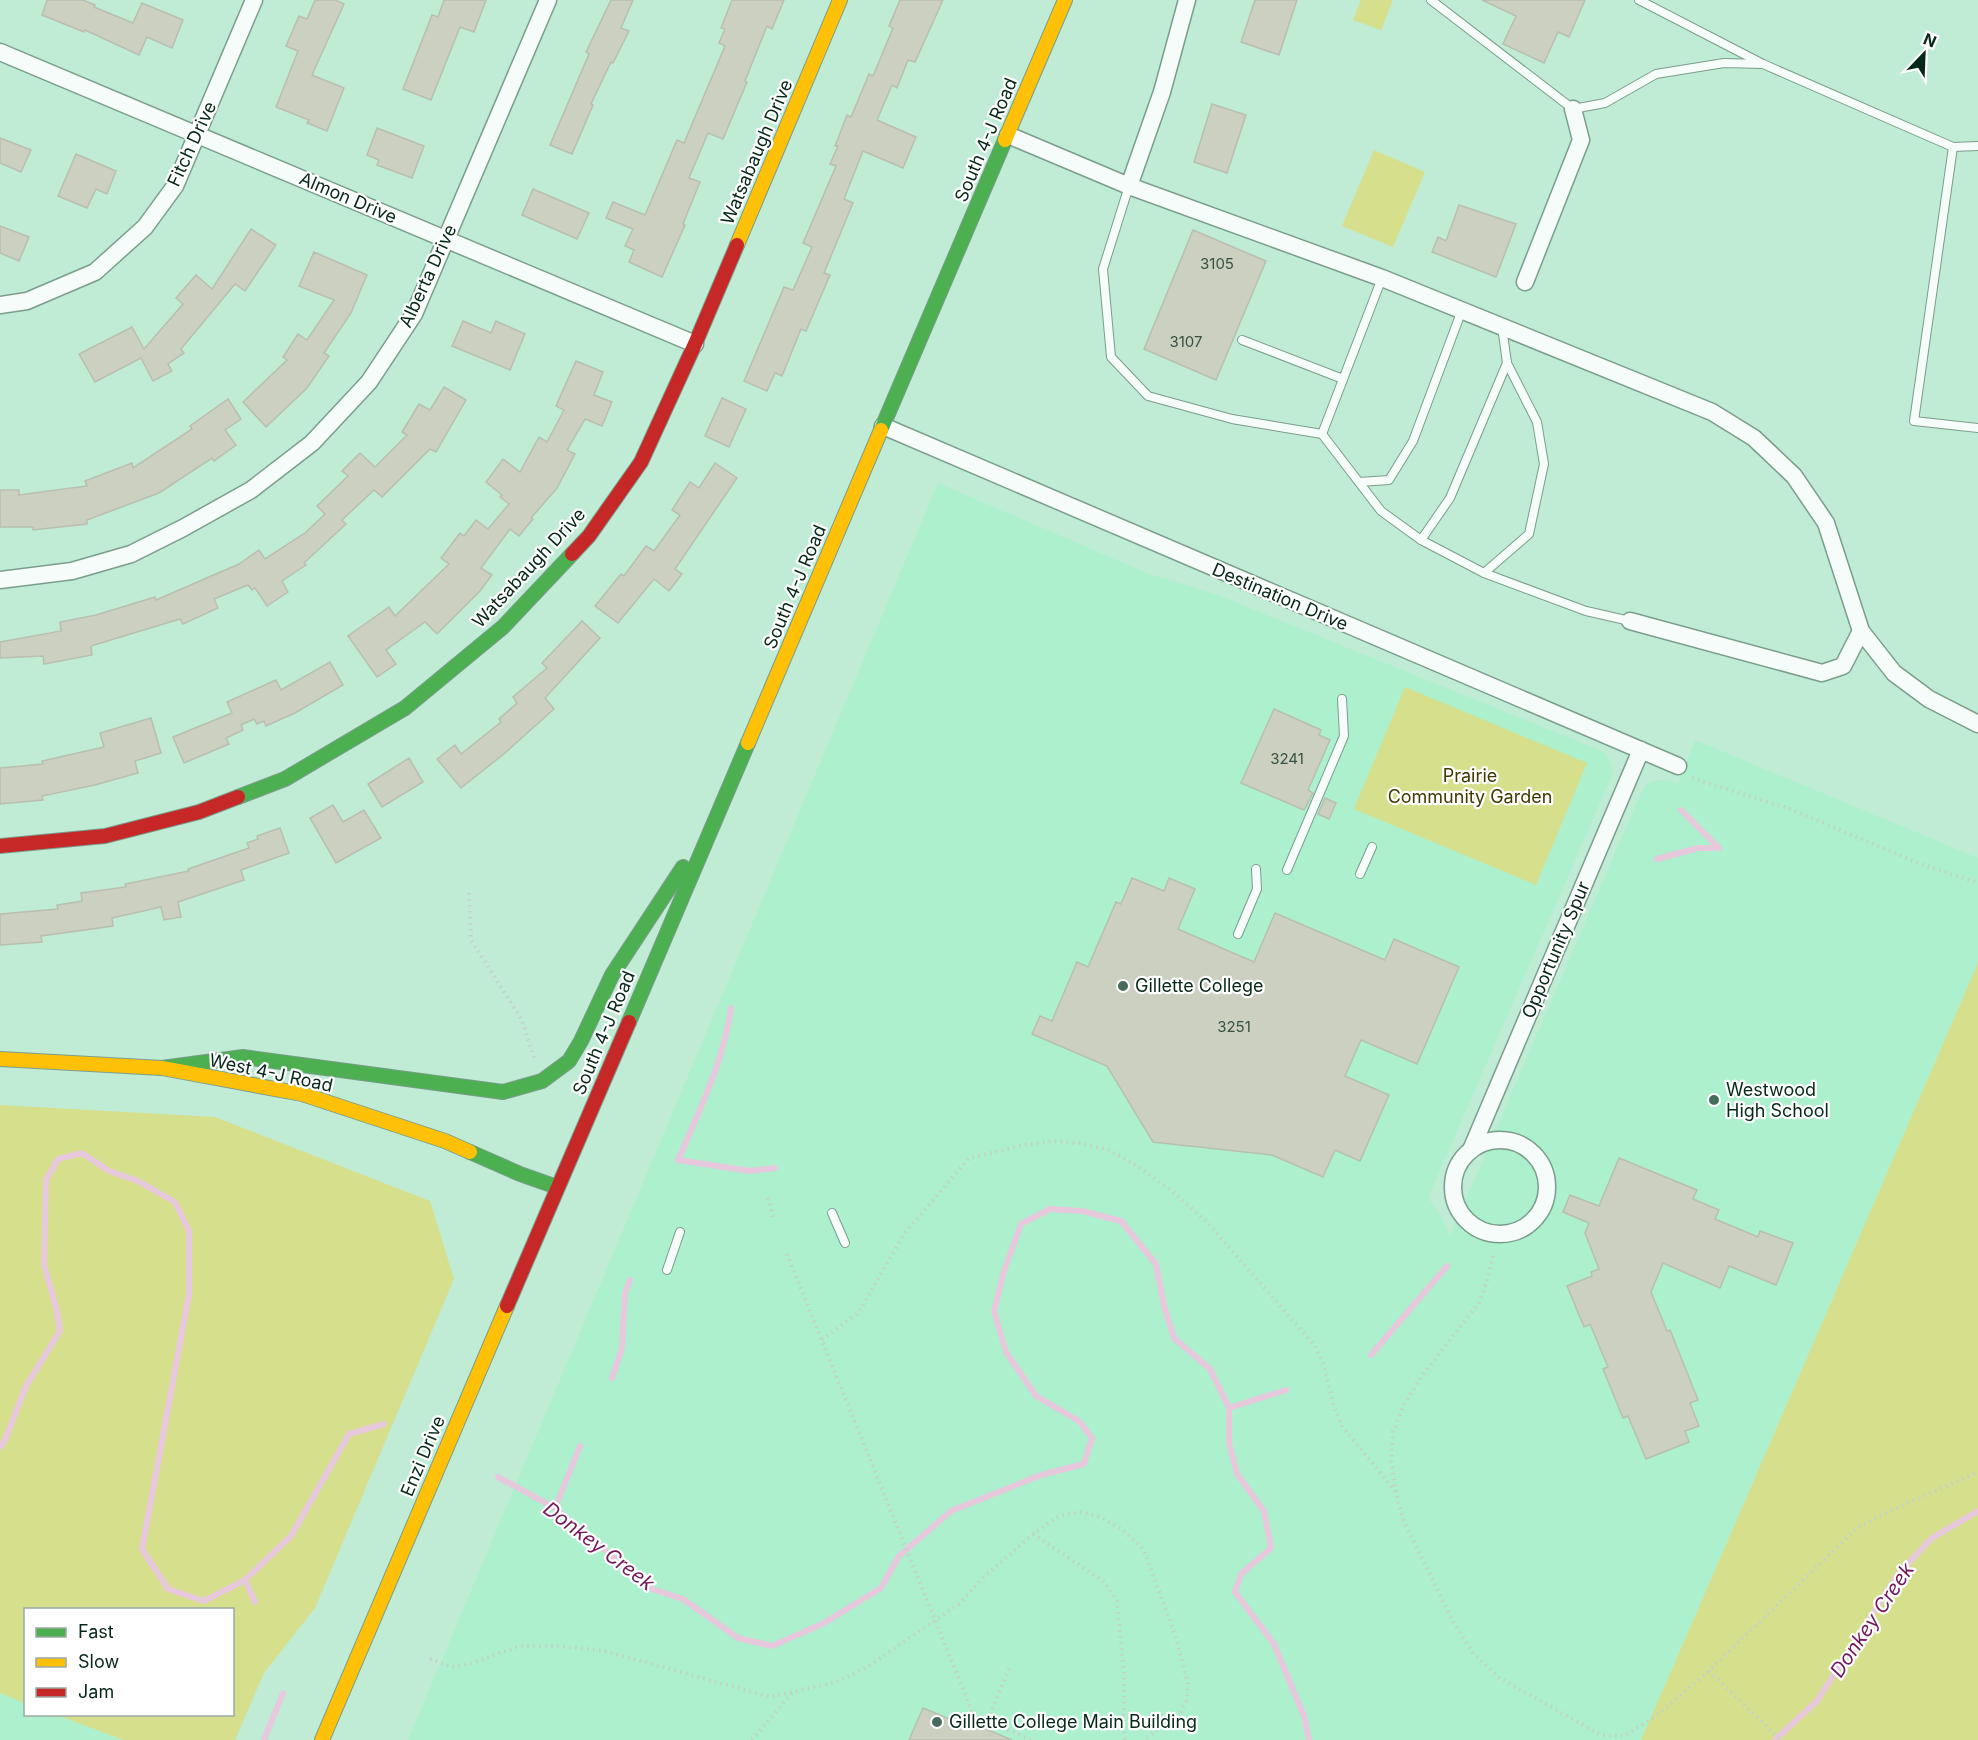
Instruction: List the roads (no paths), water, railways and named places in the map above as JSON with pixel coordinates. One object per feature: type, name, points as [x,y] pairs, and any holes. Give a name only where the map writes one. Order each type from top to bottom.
[{"type":"main road","name":"Watsabaugh Drive","points":[[0,846],[105,836],[199,812],[285,778],[405,708],[503,627],[588,536],[641,462],[696,344],[840,0]]},
{"type":"main road","name":"South 4-J Road","points":[[557,1187],[1065,0]]},
{"type":"main road","points":[[162,1068],[243,1057],[503,1092],[542,1081],[569,1061],[612,975],[718,814]]},
{"type":"main road","name":"West 4-J Road","points":[[0,1059],[162,1068],[302,1094],[444,1141],[520,1174],[557,1187]]},
{"type":"main road","name":"Enzi Drive","points":[[322,1740],[557,1187]]},
{"type":"street","name":"Fitch Drive","points":[[0,305],[27,301],[95,272],[145,227],[175,186],[254,0]]},
{"type":"street","name":"Alberta Drive","points":[[0,580],[72,571],[131,554],[251,490],[312,443],[369,382],[414,314],[548,0]]},
{"type":"street","points":[[1129,186],[1162,92],[1187,0]]},
{"type":"street","name":"Almon Drive","points":[[0,52],[696,344]]},
{"type":"street","points":[[1525,282],[1581,140],[1573,109]]},
{"type":"street","points":[[1008,135],[1129,186],[1382,278],[1712,412],[1754,438],[1794,476],[1826,523],[1861,631],[1894,673],[1929,699],[1978,724]]},
{"type":"street","name":"Destination Drive","points":[[883,426],[1678,766]]},
{"type":"street","points":[[1630,621],[1822,673],[1843,666],[1861,631]]},
{"type":"street","name":"Opportunity Spur","points":[[1471,1150],[1486,1142],[1502,1140],[1517,1144],[1531,1152],[1541,1164],[1546,1179],[1546,1195],[1541,1210],[1532,1222],[1519,1230],[1504,1234],[1489,1233],[1475,1227],[1464,1217],[1456,1204],[1453,1189],[1455,1174],[1461,1161],[1471,1150],[1641,750]]},
{"type":"lane","points":[[1431,0],[1573,109],[1605,103],[1656,74],[1724,63],[1763,64]]},
{"type":"lane","points":[[1639,0],[1763,64],[1953,147],[1978,146]]},
{"type":"lane","points":[[1953,147],[1914,421],[1978,428]]},
{"type":"lane","points":[[1129,186],[1103,269],[1111,357],[1148,396],[1232,419],[1322,434],[1381,511],[1421,540],[1484,573],[1586,611],[1630,621]]},
{"type":"lane","points":[[1322,434],[1382,278]]},
{"type":"lane","points":[[1359,482],[1389,480],[1413,441],[1462,310]]},
{"type":"lane","points":[[1484,573],[1529,534],[1544,464],[1537,422],[1507,363],[1502,327]]},
{"type":"lane","points":[[1242,340],[1342,379]]},
{"type":"lane","points":[[1421,540],[1450,498],[1507,363]]},
{"type":"lane","points":[[1287,870],[1344,736],[1342,699]]},
{"type":"lane","points":[[1360,874],[1372,847]]},
{"type":"lane","points":[[1238,934],[1257,889],[1256,869]]},
{"type":"lane","points":[[832,1213],[845,1243]]},
{"type":"lane","points":[[667,1270],[680,1232]]},
{"type":"waterway","points":[[1681,810],[1719,848]]},
{"type":"waterway","points":[[1657,859],[1698,848],[1719,848]]},
{"type":"waterway","points":[[731,1008],[717,1067],[678,1160],[750,1171],[775,1168]]},
{"type":"waterway","name":"Donkey Creek","points":[[0,1447],[5,1440],[26,1386],[60,1331],[44,1265],[46,1180],[58,1159],[82,1153],[109,1171],[138,1181],[175,1202],[189,1231],[189,1294],[142,1549],[168,1589],[204,1601],[245,1580],[291,1536],[349,1434],[384,1424]]},
{"type":"waterway","name":"Donkey Creek","points":[[498,1477],[555,1508],[652,1589],[683,1599],[738,1638],[772,1646],[824,1623],[881,1588],[899,1556],[951,1511],[1041,1475],[1084,1464],[1092,1438],[1079,1421],[1036,1396],[1006,1352],[994,1311],[1004,1271],[1021,1224],[1050,1209],[1082,1211],[1121,1221],[1156,1264],[1164,1306],[1174,1338],[1210,1369],[1229,1408],[1229,1443],[1237,1474],[1264,1511],[1271,1548],[1241,1574],[1235,1592],[1274,1644],[1304,1716],[1309,1740]]},
{"type":"waterway","points":[[1371,1355],[1447,1266]]},
{"type":"waterway","points":[[612,1378],[622,1348],[625,1293],[630,1280]]},
{"type":"waterway","points":[[1229,1408],[1286,1390]]},
{"type":"waterway","points":[[555,1508],[580,1446]]},
{"type":"waterway","name":"Donkey Creek","points":[[1775,1740],[1817,1701],[1898,1574],[1932,1538],[1978,1511]]},
{"type":"waterway","points":[[245,1580],[255,1602]]},
{"type":"waterway","points":[[264,1740],[283,1693]]},
{"type":"place","name":"Gillette College","points":[[1123,986]]},
{"type":"place","name":"Westwood High School","points":[[1714,1100]]},
{"type":"place","name":"Gillette College Main Building","points":[[937,1722]]},
{"type":"park label","name":"Prairie Community Garden","points":[[1470,786]]}]
